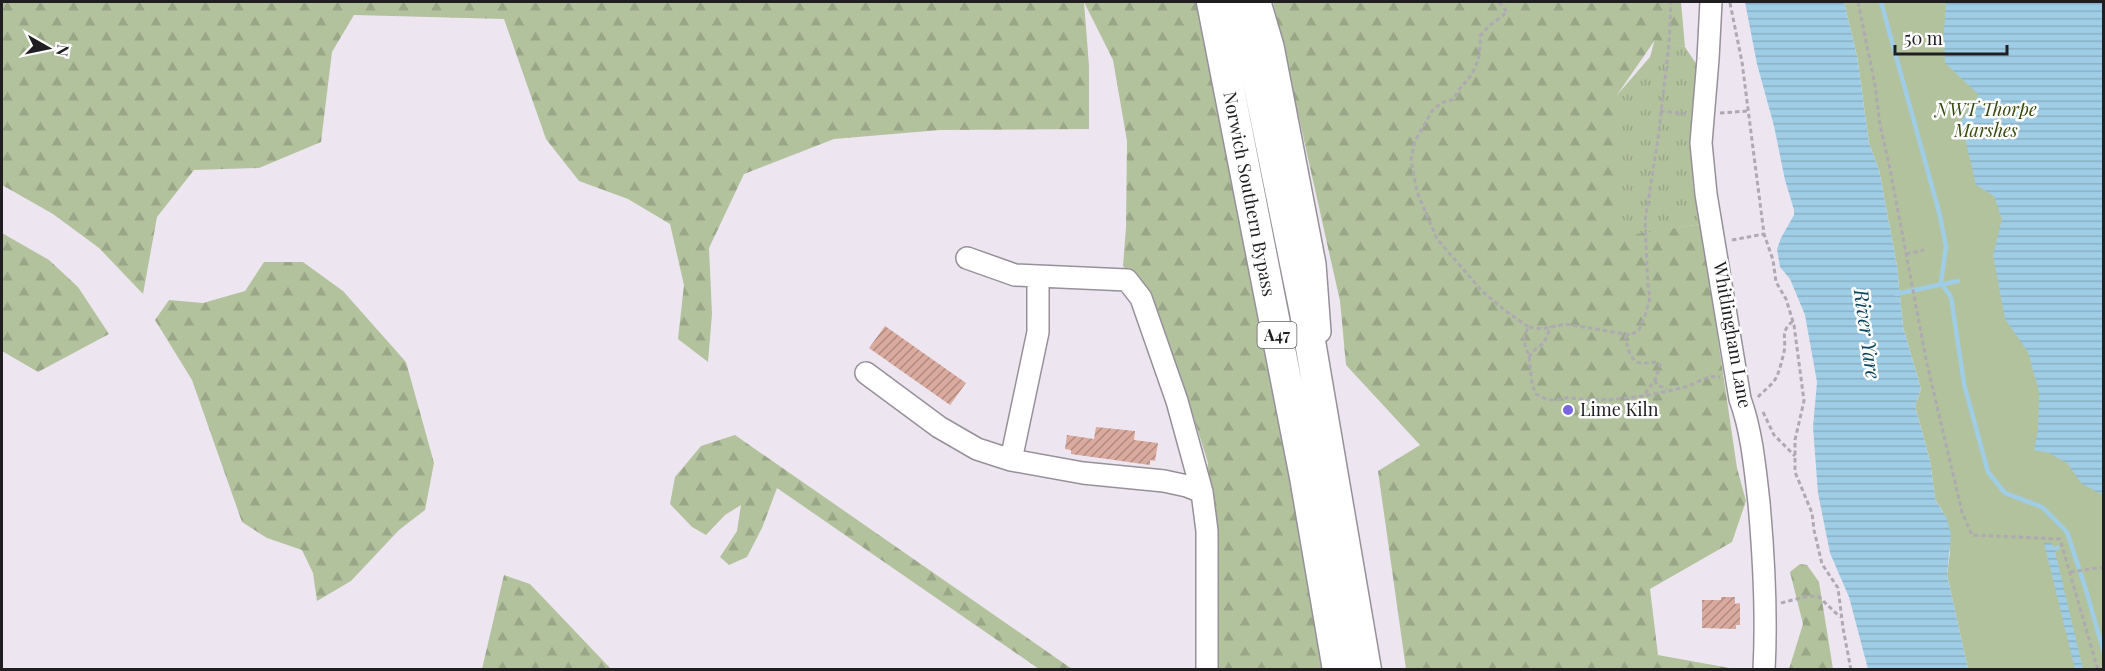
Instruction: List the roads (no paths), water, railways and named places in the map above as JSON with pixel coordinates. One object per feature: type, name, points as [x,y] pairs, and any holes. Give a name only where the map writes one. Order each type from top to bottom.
[{"type":"highway","name":"Norwich Southern Bypass","points":[[1212,2],[1305,477],[1338,669]]},
{"type":"highway","name":"Norwich Southern Bypass","points":[[1242,2],[1305,312],[1366,669]]},
{"type":"street","points":[[1260,2],[1273,46],[1316,264],[1324,420]]},
{"type":"street","name":"Whitlingham Lane","points":[[1711,2],[1701,143],[1706,195],[1740,399],[1746,416],[1756,475],[1766,607],[1764,669]]},
{"type":"street","points":[[966,258],[1015,275],[1127,280],[1141,298],[1177,401],[1202,492],[1207,531],[1207,669]]},
{"type":"street","points":[[1011,460],[1038,332],[1038,277]]},
{"type":"street","points":[[866,373],[939,427],[977,449],[1011,460],[1083,473],[1164,481],[1202,492]]},
{"type":"water","name":"River Yare","points":[[1745,2],[1844,2],[1857,56],[1869,143],[1879,170],[1897,266],[1903,327],[1921,389],[1915,406],[1930,461],[1935,499],[1947,519],[1951,535],[1947,575],[1968,669],[1868,669],[1849,597],[1830,553],[1818,493],[1813,427],[1817,382],[1805,315],[1790,279],[1780,267],[1777,249],[1794,215],[1794,210],[1757,64]]},
{"type":"water","points":[[1946,2],[2103,2],[2103,495],[2082,484],[2067,463],[2049,453],[2034,450],[2038,430],[2039,392],[2028,352],[2005,319],[1993,255],[2002,219],[1994,196],[1976,185],[1961,121],[1979,95],[1945,63]]},
{"type":"water","points":[[2044,543],[2051,543],[2054,547],[2059,545],[2060,549],[2055,551],[2083,669],[2075,669]]},
{"type":"waterway","points":[[1881,2],[1939,212],[1946,246],[1941,283],[1951,297],[1964,384],[1988,472],[2005,493],[2042,507],[2067,532],[2104,653]]},
{"type":"waterway","points":[[1896,294],[1958,281]]},
{"type":"place","name":"Lime Kiln","points":[[1568,410]]},
{"type":"park label","name":"NWT Thorpe Marshes","points":[[1986,120]]}]
